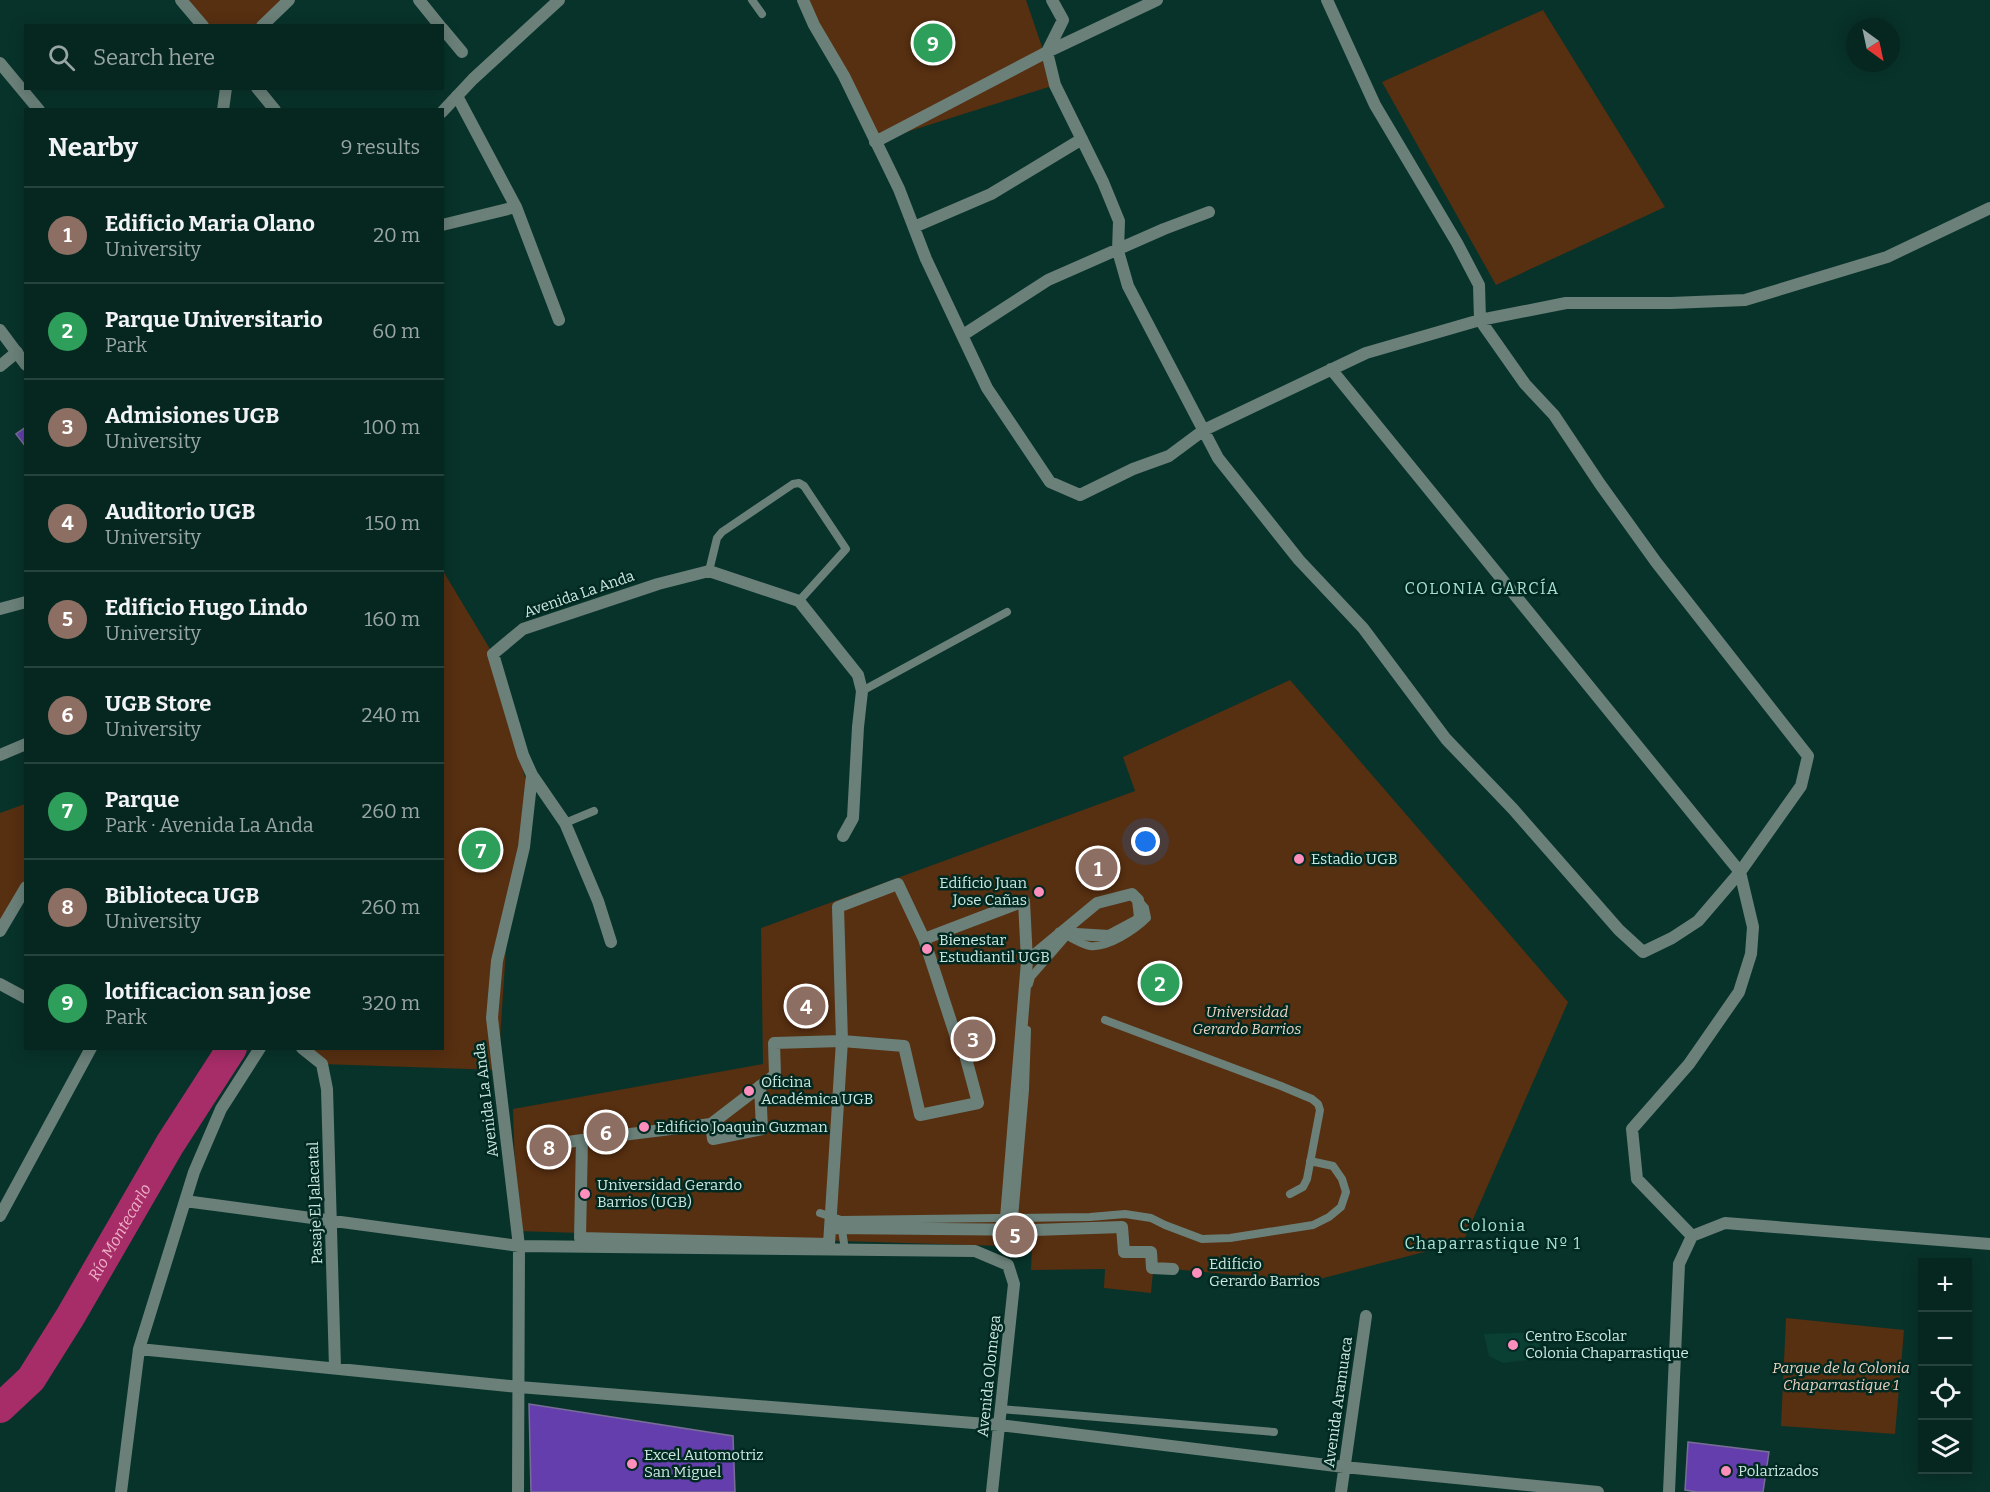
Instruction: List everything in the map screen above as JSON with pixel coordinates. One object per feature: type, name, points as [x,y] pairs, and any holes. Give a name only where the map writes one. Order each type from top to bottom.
[{"type":"street","points":[[181,0],[201,24]]},
{"type":"street","points":[[264,24],[289,0]]},
{"type":"street","points":[[419,0],[439,24]]},
{"type":"street","points":[[444,110],[559,0]]},
{"type":"street","points":[[803,0],[814,25],[844,76],[899,189],[926,259],[987,388],[1050,482],[1080,495],[1133,469],[1169,456],[1204,430],[1366,353],[1480,320],[1566,303],[1745,300],[1887,257],[1990,208]]},
{"type":"street","points":[[1052,0],[1063,20],[1047,52],[1055,85],[1103,182],[1119,222],[1118,250],[1128,286],[1218,458],[1299,560],[1363,628],[1446,739],[1619,930],[1643,952],[1672,938],[1698,921],[1740,872],[1802,786],[1808,756],[1656,562],[1554,415],[1525,384],[1480,320],[1479,285],[1457,243],[1375,105],[1327,0]]},
{"type":"street","points":[[875,142],[1047,52],[1157,0]]},
{"type":"street","points":[[444,31],[462,52]]},
{"type":"street","points":[[0,63],[37,108]]},
{"type":"street","points":[[224,108],[226,90]]},
{"type":"street","points":[[259,90],[273,108]]},
{"type":"street","points":[[456,96],[516,207],[560,321]]},
{"type":"street","points":[[914,227],[992,194],[1082,139]]},
{"type":"street","points":[[444,225],[516,207]]},
{"type":"street","points":[[963,335],[1048,280],[1164,229],[1209,212]]},
{"type":"street","points":[[0,330],[24,361]]},
{"type":"street","points":[[0,366],[17,352]]},
{"type":"street","points":[[1331,369],[1740,872],[1753,927],[1751,954],[1739,992],[1689,1064],[1632,1129],[1637,1179],[1692,1236]]},
{"type":"street","points":[[709,571],[799,602],[858,675],[862,691],[853,818],[843,836]]},
{"type":"street","name":"Avenida La Anda","points":[[518,1492],[519,1246],[492,1018],[497,961],[524,847],[532,775],[523,755],[494,654],[523,629],[658,584],[709,571]]},
{"type":"street","points":[[0,609],[24,603]]},
{"type":"street","points":[[0,755],[24,745]]},
{"type":"street","points":[[532,775],[565,824],[598,901],[611,942]]},
{"type":"street","points":[[547,1145],[582,1140],[711,1124],[775,1075],[774,1043],[842,1041],[904,1046],[920,1115],[978,1103],[960,1036],[956,1037],[924,939],[898,884],[838,907],[842,1041],[830,1244],[580,1238],[582,1140]]},
{"type":"street","points":[[0,931],[24,890]]},
{"type":"street","points":[[1027,961],[1065,934],[1097,903],[1134,897],[1140,917],[1137,921],[1109,936],[1065,934]]},
{"type":"street","points":[[924,939],[1024,901],[1027,961],[1008,1222]]},
{"type":"street","points":[[0,984],[24,997]]},
{"type":"street","points":[[0,1216],[90,1050]]},
{"type":"street","points":[[121,1492],[139,1349],[194,1172],[221,1109],[259,1050]]},
{"type":"street","name":"Pasaje El Jalacatal","points":[[304,1050],[322,1064],[327,1089],[335,1368]]},
{"type":"street","points":[[711,1124],[713,1139],[762,1129],[760,1086]]},
{"type":"street","points":[[185,1201],[519,1246],[845,1250]]},
{"type":"street","points":[[833,1221],[1008,1222],[1122,1227],[1124,1251],[1151,1252],[1152,1268],[1173,1269]]},
{"type":"street","points":[[1669,1492],[1679,1264],[1692,1236],[1725,1223],[1990,1244]]},
{"type":"street","name":"Avenida Olomega","points":[[845,1250],[975,1251],[1008,1265],[1014,1284],[992,1492]]},
{"type":"street","name":"Avenida Aramuaca","points":[[1341,1492],[1366,1316]]},
{"type":"street","points":[[139,1349],[519,1387],[999,1425],[1344,1467],[1598,1492]]},
{"type":"lane","points":[[753,0],[762,14]]},
{"type":"lane","points":[[709,571],[717,538],[722,532],[793,484],[799,483],[804,486],[846,549],[799,602]]},
{"type":"lane","points":[[862,691],[1007,612]]},
{"type":"lane","points":[[565,824],[594,811]]},
{"type":"lane","points":[[1065,934],[1031,977],[1028,993],[1025,1090],[1008,1222],[1134,1215],[1151,1218],[1202,1239],[1230,1238],[1313,1225],[1341,1207],[1347,1192],[1333,1166],[1310,1161]]},
{"type":"lane","points":[[1105,1020],[1281,1086],[1312,1099],[1318,1104],[1320,1110],[1307,1179],[1303,1186],[1290,1194]]},
{"type":"lane","points":[[833,1221],[845,1250]]},
{"type":"lane","points":[[1000,1408],[1274,1432]]},
{"type":"shaded area","name":"Centro Escolar Colonia Chaparrastique","points":[[1542,1332],[1536,1359],[1503,1363],[1489,1356],[1484,1334]]},
{"type":"green space","points":[[181,0],[288,0],[264,24],[202,24]]},
{"type":"green space","points":[[805,0],[1026,0],[1055,85],[875,142]]},
{"type":"green space","points":[[1543,10],[1665,207],[1496,285],[1382,82]]},
{"type":"green space","points":[[444,573],[493,654],[530,797],[509,904],[498,1070],[322,1064],[307,1050],[444,1050]]},
{"type":"green space","name":"Universidad Gerardo Barrios","points":[[1290,680],[1568,1002],[1463,1242],[1308,1282],[1173,1269],[1153,1272],[1151,1293],[1104,1288],[1105,1269],[1031,1270],[1032,1247],[517,1231],[513,1109],[763,1064],[761,928],[1135,791],[1123,757]]},
{"type":"green space","points":[[24,804],[24,881],[0,927],[0,813]]},
{"type":"green space","name":"Parque de la Colonia Chaparrastique 1","points":[[1786,1318],[1904,1330],[1895,1434],[1781,1426]]},
{"type":"building","points":[[24,428],[24,444],[16,434]]},
{"type":"building","name":"Excel Automotriz San Miguel","points":[[529,1404],[733,1436],[735,1492],[531,1492]]},
{"type":"building","name":"Polarizados","points":[[1688,1442],[1769,1452],[1763,1492],[1685,1490]]},
{"type":"waterway","name":"Río Montecarlo","points":[[0,1408],[31,1379],[70,1317],[170,1144],[231,1050]]},
{"type":"place","name":"lotificacion san jose","points":[[933,43]]},
{"type":"place","name":"Parque","points":[[481,850]]},
{"type":"place","name":"Estadio UGB","points":[[1299,859]]},
{"type":"place","name":"Edificio Maria Olano","points":[[1098,868]]},
{"type":"place","name":"Edificio Juan Jose Cañas","points":[[1039,892]]},
{"type":"place","name":"Bienestar Estudiantil UGB","points":[[927,949]]},
{"type":"place","name":"Parque Universitario","points":[[1160,983]]},
{"type":"place","name":"Auditorio UGB","points":[[806,1006]]},
{"type":"place","name":"Admisiones UGB","points":[[973,1039]]},
{"type":"place","name":"Oficina Académica UGB","points":[[749,1091]]},
{"type":"place","name":"Edificio Joaquin Guzman","points":[[644,1127]]},
{"type":"place","name":"UGB Store","points":[[606,1132]]},
{"type":"place","name":"Biblioteca UGB","points":[[549,1147]]},
{"type":"place","name":"Universidad Gerardo Barrios (UGB)","points":[[585,1194]]},
{"type":"place","name":"Edificio Hugo Lindo","points":[[1015,1235]]},
{"type":"place","name":"Edificio Gerardo Barrios","points":[[1197,1273]]},
{"type":"place","name":"Centro Escolar Colonia Chaparrastique","points":[[1513,1345]]},
{"type":"place","name":"Excel Automotriz San Miguel","points":[[632,1464]]},
{"type":"place","name":"Polarizados","points":[[1726,1471]]},
{"type":"district","name":"COLONIA GARCÍA","points":[[1482,588]]},
{"type":"district","name":"Colonia Chaparrastique Nº 1","points":[[1493,1234]]}]
